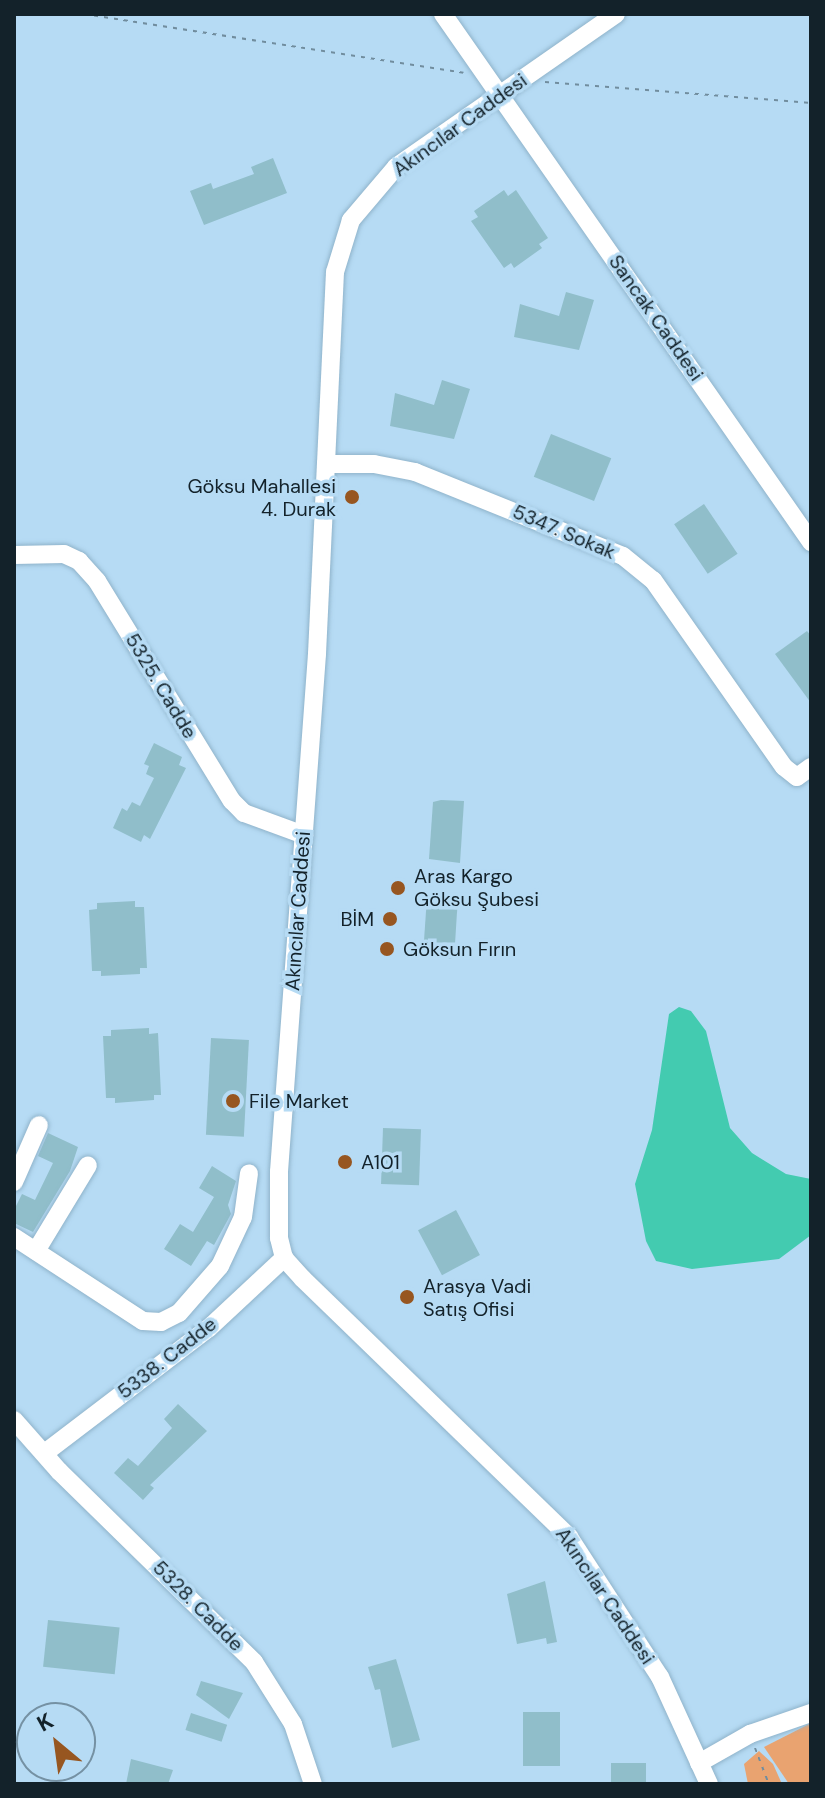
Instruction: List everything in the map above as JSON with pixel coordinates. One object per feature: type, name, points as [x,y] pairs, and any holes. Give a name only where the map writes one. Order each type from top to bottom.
[{"type":"street","name":"Sancak Caddesi","points":[[443,14],[811,542]]},
{"type":"street","name":"Akıncılar Caddesi","points":[[616,14],[396,167],[351,220],[335,272],[304,835],[279,1172],[284,1258],[569,1537],[660,1677],[709,1784]]},
{"type":"street","name":"5347. Sokak","points":[[326,464],[374,464],[415,472],[623,556],[653,580],[784,767],[804,772]]},
{"type":"street","name":"5325. Cadde","points":[[14,555],[64,554],[79,561],[97,581],[232,801],[244,813],[304,835]]},
{"type":"street","points":[[14,1182],[39,1125]]},
{"type":"street","points":[[36,1251],[88,1165]]},
{"type":"street","points":[[14,1237],[151,1324],[171,1317],[220,1266],[243,1217],[249,1173]]},
{"type":"street","name":"5338. Cadde","points":[[46,1452],[191,1340],[284,1258]]},
{"type":"street","points":[[171,1317],[191,1340]]},
{"type":"street","name":"5328. Cadde","points":[[14,1420],[46,1452],[59,1471],[254,1662],[293,1724],[313,1784]]},
{"type":"street","points":[[699,1763],[750,1734],[811,1713]]},
{"type":"path","points":[[84,14],[488,77]]},
{"type":"path","points":[[521,81],[811,103]]},
{"type":"path","points":[[750,1734],[769,1784]]},
{"type":"shaded area","points":[[679,1007],[691,1011],[706,1031],[730,1128],[752,1153],[786,1174],[811,1179],[811,1235],[779,1259],[692,1269],[656,1261],[646,1241],[635,1184],[652,1130],[669,1014]]},
{"type":"shaded area","points":[[811,1723],[811,1784],[789,1784],[764,1747]]},
{"type":"shaded area","points":[[759,1751],[773,1764],[782,1784],[748,1784],[744,1764]]},
{"type":"building","points":[[273,158],[287,193],[204,225],[190,191],[211,183],[213,189],[254,174],[251,167]]},
{"type":"building","points":[[504,190],[508,196],[516,190],[548,238],[539,244],[542,248],[514,268],[511,263],[504,268],[471,221],[478,217],[474,211]]},
{"type":"building","points":[[566,292],[594,300],[579,350],[514,337],[520,304],[559,316]]},
{"type":"building","points":[[442,380],[470,389],[454,439],[390,426],[395,393],[434,405]]},
{"type":"building","points":[[551,434],[611,458],[594,501],[534,477]]},
{"type":"building","points":[[704,504],[738,554],[708,574],[674,524]]},
{"type":"building","points":[[807,631],[811,636],[811,703],[775,654]]},
{"type":"building","points":[[154,743],[182,757],[179,765],[186,768],[150,839],[144,835],[141,842],[113,828],[122,808],[127,811],[132,802],[140,806],[154,778],[146,774],[149,766],[144,764]]},
{"type":"building","points":[[464,801],[460,863],[429,859],[433,802]]},
{"type":"building","points":[[427,897],[458,897],[454,959],[423,955]]},
{"type":"building","points":[[135,901],[135,907],[144,907],[147,968],[140,968],[140,974],[101,976],[101,971],[92,971],[89,910],[97,909],[97,903]]},
{"type":"building","points":[[149,1028],[149,1034],[158,1033],[161,1095],[154,1095],[154,1100],[115,1103],[115,1098],[106,1098],[103,1036],[111,1036],[111,1030]]},
{"type":"building","points":[[211,1038],[249,1040],[244,1137],[206,1135]]},
{"type":"building","points":[[383,1128],[421,1129],[419,1185],[381,1184]]},
{"type":"building","points":[[48,1133],[78,1147],[70,1171],[33,1232],[14,1223],[14,1210],[22,1194],[35,1200],[53,1163],[38,1156]]},
{"type":"building","points":[[212,1166],[236,1181],[228,1205],[231,1214],[214,1245],[207,1241],[191,1266],[164,1249],[180,1224],[193,1232],[214,1197],[199,1188]]},
{"type":"building","points":[[456,1210],[480,1255],[442,1275],[418,1230]]},
{"type":"building","points":[[178,1404],[207,1431],[150,1485],[154,1488],[143,1500],[114,1473],[128,1458],[138,1466],[172,1428],[164,1419]]},
{"type":"building","points":[[545,1581],[557,1642],[547,1644],[546,1638],[517,1644],[507,1594]]},
{"type":"building","points":[[48,1620],[120,1628],[115,1674],[43,1667]]},
{"type":"building","points":[[396,1659],[420,1740],[392,1748],[380,1689],[375,1690],[368,1667]]},
{"type":"building","points":[[201,1681],[243,1693],[229,1719],[196,1695]]},
{"type":"building","points":[[523,1712],[560,1712],[560,1766],[523,1766]]},
{"type":"building","points":[[191,1713],[227,1725],[222,1742],[185,1730]]},
{"type":"building","points":[[131,1759],[173,1770],[168,1784],[126,1784]]},
{"type":"building","points":[[611,1763],[646,1763],[646,1784],[611,1784]]},
{"type":"place","name":"Göksu Mahallesi 4. Durak","points":[[352,497]]},
{"type":"place","name":"Aras Kargo Göksu Şubesi","points":[[398,888]]},
{"type":"place","name":"BİM","points":[[390,919]]},
{"type":"place","name":"Göksun Fırın","points":[[387,949]]},
{"type":"place","name":"File Market","points":[[233,1101]]},
{"type":"place","name":"A101","points":[[345,1162]]},
{"type":"place","name":"Arasya Vadi Satış Ofisi","points":[[407,1297]]}]
